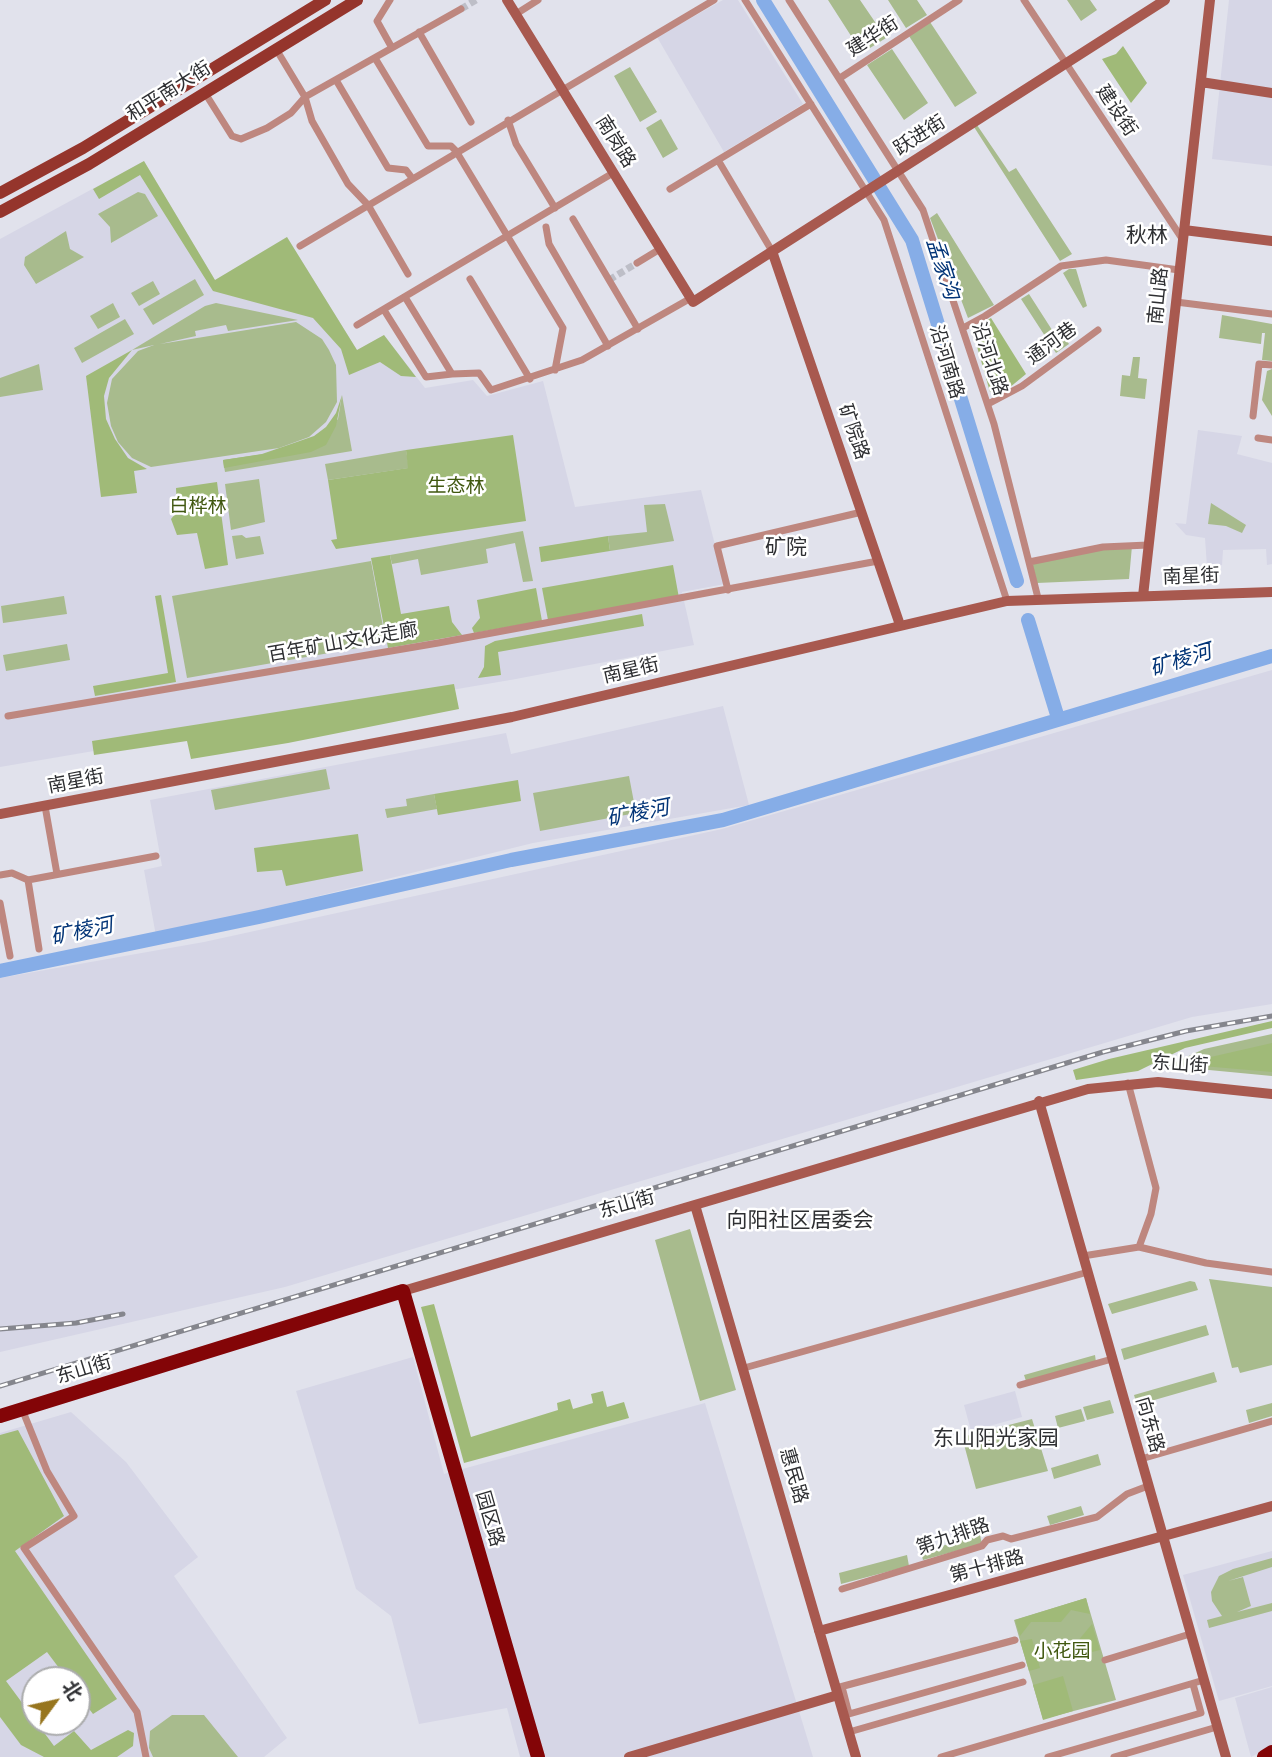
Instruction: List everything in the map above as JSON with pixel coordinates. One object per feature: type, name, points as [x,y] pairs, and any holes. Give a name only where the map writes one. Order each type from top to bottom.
[{"type":"highway","name":"东山街","points":[[0,1416],[403,1291]]},
{"type":"highway","name":"园区路","points":[[403,1291],[538,1757]]},
{"type":"highway","points":[[1264,1757],[1272,1752]]},
{"type":"main road","name":"和平南大街","points":[[0,193],[83,148],[325,0]]},
{"type":"main road","name":"和平南大街","points":[[0,212],[89,164],[357,0]]},
{"type":"street","points":[[390,0],[377,21],[392,48]]},
{"type":"street","name":"南岗路","points":[[507,0],[692,300]]},
{"type":"street","points":[[516,14],[538,0]]},
{"type":"street","points":[[300,246],[561,88],[714,0]]},
{"type":"street","name":"沿河南路","points":[[745,0],[868,190],[884,220],[1007,601]]},
{"type":"street","name":"沿河北路","points":[[789,0],[900,170],[923,210],[988,404],[1038,598]]},
{"type":"street","name":"建华街","points":[[840,78],[959,0]]},
{"type":"street","name":"建设街","points":[[1024,0],[1169,219],[1183,235]]},
{"type":"street","name":"跃进街","points":[[692,300],[1165,0]]},
{"type":"street","name":"南山路","points":[[1143,596],[1210,0]]},
{"type":"street","points":[[205,93],[232,136],[241,139],[291,113],[305,97],[461,9]]},
{"type":"street","points":[[419,32],[471,122]]},
{"type":"street","points":[[276,49],[305,97],[312,121],[348,184],[368,205],[408,274]]},
{"type":"street","points":[[375,58],[428,146],[451,146],[456,151],[564,328],[555,370]]},
{"type":"street","points":[[336,80],[388,169],[406,170],[412,178]]},
{"type":"street","points":[[1201,82],[1272,93]]},
{"type":"street","points":[[670,189],[811,104]]},
{"type":"street","points":[[508,120],[516,144],[555,208]]},
{"type":"street","points":[[718,160],[772,251]]},
{"type":"street","points":[[357,325],[613,173]]},
{"type":"street","points":[[573,219],[638,329]]},
{"type":"street","points":[[547,227],[549,244],[608,346]]},
{"type":"street","points":[[1183,235],[1272,241]]},
{"type":"street","points":[[637,263],[660,249]]},
{"type":"street","name":"矿院路","points":[[772,251],[900,625]]},
{"type":"street","points":[[962,328],[985,316],[1060,266],[1106,260],[1180,270]]},
{"type":"street","points":[[470,279],[530,379]]},
{"type":"street","points":[[405,297],[452,374]]},
{"type":"street","points":[[384,310],[426,377],[479,373],[491,390],[555,370],[608,346],[692,300]]},
{"type":"street","points":[[1176,302],[1272,314]]},
{"type":"street","name":"通河巷","points":[[988,404],[1022,386],[1098,331]]},
{"type":"street","points":[[1253,416],[1259,364],[1272,366]]},
{"type":"street","points":[[1258,438],[1272,440]]},
{"type":"street","points":[[727,590],[717,546],[862,512]]},
{"type":"street","points":[[1029,562],[1103,547],[1148,545]]},
{"type":"street","name":"百年矿山文化走廊","points":[[8,716],[683,599],[878,561]]},
{"type":"street","name":"南星街","points":[[0,814],[512,717],[1007,601],[1272,592]]},
{"type":"street","points":[[45,806],[57,874]]},
{"type":"street","points":[[0,875],[12,873],[28,880],[156,856]]},
{"type":"street","points":[[28,880],[39,949]]},
{"type":"street","points":[[0,903],[10,956]]},
{"type":"street","points":[[1128,1083],[1156,1188],[1152,1214],[1139,1247]]},
{"type":"street","name":"东山街","points":[[403,1291],[1040,1101],[1128,1083],[1187,1083],[1272,1094]]},
{"type":"street","name":"向东路","points":[[1040,1101],[1191,1634],[1198,1682],[1226,1757]]},
{"type":"street","name":"惠民路","points":[[695,1205],[839,1690],[856,1757]]},
{"type":"street","points":[[1083,1256],[1139,1247],[1206,1263],[1272,1272]]},
{"type":"street","points":[[744,1368],[1088,1272]]},
{"type":"street","points":[[1020,1385],[1112,1359]]},
{"type":"street","points":[[22,1409],[47,1471],[74,1516],[24,1548],[137,1712],[146,1757]]},
{"type":"street","points":[[1141,1459],[1272,1422]]},
{"type":"street","name":"第九排路","points":[[842,1589],[982,1546],[987,1540],[1003,1536],[1011,1539],[1097,1517],[1127,1494],[1148,1486]]},
{"type":"street","name":"第十排路","points":[[820,1631],[1272,1506]]},
{"type":"street","points":[[1105,1660],[1191,1634]]},
{"type":"street","points":[[629,1757],[839,1690],[1015,1640]]},
{"type":"street","points":[[839,1690],[849,1714],[1023,1665]]},
{"type":"street","points":[[849,1732],[1023,1682]]},
{"type":"street","points":[[941,1757],[1198,1682],[1201,1713],[1048,1757]]},
{"type":"street","points":[[1114,1757],[1217,1727]]},
{"type":"shaded area","points":[[723,0],[738,0],[803,104],[724,152],[657,37]]},
{"type":"shaded area","points":[[1229,0],[1272,0],[1272,166],[1212,159]]},
{"type":"shaded area","points":[[144,161],[215,280],[287,237],[357,350],[384,335],[425,388],[473,380],[487,396],[543,381],[575,507],[701,490],[725,584],[682,592],[694,645],[516,679],[0,767],[0,239]]},
{"type":"shaded area","points":[[1198,430],[1242,436],[1237,454],[1272,463],[1272,564],[1267,565],[1266,549],[1223,550],[1222,565],[1207,567],[1205,538],[1186,535],[1175,523],[1186,524]]},
{"type":"shaded area","points":[[1272,670],[1272,1004],[1192,1017],[285,1287],[0,1352],[0,978],[204,942],[722,829]]},
{"type":"shaded area","points":[[723,706],[749,805],[533,843],[156,936],[144,870],[162,866],[150,800],[506,733],[511,754]]},
{"type":"shaded area","points":[[413,1357],[444,1474],[705,1403],[813,1757],[520,1757],[507,1708],[419,1724],[391,1616],[356,1589],[296,1391]]},
{"type":"shaded area","points":[[1015,1391],[1022,1417],[971,1431],[964,1405]]},
{"type":"shaded area","points":[[71,1412],[126,1462],[198,1557],[174,1576],[287,1738],[264,1757],[0,1757],[0,1433]]},
{"type":"shaded area","points":[[1272,1551],[1272,1686],[1219,1701],[1183,1575]]},
{"type":"shaded area","points":[[1272,1687],[1272,1746],[1251,1757],[1235,1698]]},
{"type":"green space","points":[[828,0],[860,0],[886,38],[862,53]]},
{"type":"green space","points":[[888,0],[917,0],[927,15],[906,28]]},
{"type":"green space","points":[[1067,0],[1090,0],[1097,10],[1081,21]]},
{"type":"green space","points":[[930,22],[977,93],[955,107],[909,36]]},
{"type":"green space","points":[[1123,46],[1147,83],[1131,103],[1102,59],[1116,54]]},
{"type":"green space","points":[[892,49],[928,103],[904,120],[867,65]]},
{"type":"green space","points":[[630,67],[657,112],[640,122],[614,76]]},
{"type":"green space","points":[[661,119],[678,149],[663,158],[646,128]]},
{"type":"green space","points":[[977,125],[1009,172],[1016,168],[1072,254],[1060,261],[974,127]]},
{"type":"green space","points":[[144,161],[215,280],[287,237],[357,350],[384,335],[416,377],[401,376],[380,362],[349,375],[341,349],[313,318],[213,291],[140,175],[99,199],[93,189]]},
{"type":"green space","points":[[138,192],[145,194],[158,216],[111,243],[110,227],[98,214]]},
{"type":"green space","points":[[937,213],[994,305],[968,318],[930,218]]},
{"type":"green space","points":[[66,231],[70,249],[84,257],[36,284],[24,265],[25,257]]},
{"type":"green space","points":[[1076,269],[1087,306],[1083,308],[1063,273]]},
{"type":"green space","points":[[195,279],[204,295],[153,325],[143,309]]},
{"type":"green space","points":[[153,281],[160,294],[139,306],[131,293]]},
{"type":"green space","points":[[1029,294],[1054,333],[1060,330],[1069,344],[1056,353],[1021,299]]},
{"type":"green space","points":[[113,303],[120,317],[98,329],[90,316]]},
{"type":"green space","points":[[216,303],[298,320],[228,331],[226,325],[195,331],[196,336],[160,344],[296,322],[322,339],[329,350],[336,365],[337,402],[326,422],[309,437],[279,448],[151,467],[132,458],[118,442],[111,426],[107,403],[112,379],[138,351],[154,345],[132,350],[205,306]]},
{"type":"green space","points":[[1222,315],[1272,324],[1272,361],[1262,360],[1265,333],[1262,333],[1261,344],[1219,338]]},
{"type":"green space","points":[[991,318],[1026,374],[1009,388],[990,392],[972,329]]},
{"type":"green space","points":[[125,319],[134,334],[82,363],[74,348]]},
{"type":"green space","points":[[132,350],[109,378],[104,396],[106,419],[128,458],[147,469],[134,471],[137,493],[101,497],[86,376]]},
{"type":"green space","points":[[1133,357],[1140,357],[1138,378],[1147,379],[1145,399],[1120,396],[1122,375],[1130,376]]},
{"type":"green space","points":[[39,364],[43,390],[0,397],[0,378]]},
{"type":"green space","points":[[1272,369],[1272,416],[1262,400],[1267,371]]},
{"type":"green space","points":[[342,395],[352,451],[225,472],[223,460],[285,451],[322,440],[338,419]]},
{"type":"green space","points":[[342,395],[336,426],[326,445],[311,452],[224,468],[223,460],[262,454],[314,436],[326,427],[336,413]]},
{"type":"green space","name":"生态林","points":[[513,435],[526,521],[336,549],[331,540],[337,539],[328,480],[408,468],[406,450]]},
{"type":"green space","points":[[406,450],[409,468],[328,480],[325,464]]},
{"type":"green space","points":[[259,479],[265,522],[231,530],[225,484]]},
{"type":"green space","name":"白桦林","points":[[217,482],[228,565],[205,569],[197,533],[177,535],[171,519],[177,512],[176,488]]},
{"type":"green space","points":[[1211,503],[1246,525],[1242,533],[1226,526],[1208,524]]},
{"type":"green space","points":[[665,504],[674,541],[610,551],[608,536],[647,532],[644,505]]},
{"type":"green space","points":[[523,531],[533,581],[523,582],[515,543],[486,549],[488,563],[421,575],[418,559],[392,564],[390,555]]},
{"type":"green space","points":[[242,535],[246,538],[260,536],[264,554],[236,559],[232,536]]},
{"type":"green space","points":[[608,536],[610,551],[541,562],[539,547]]},
{"type":"green space","points":[[1132,546],[1129,579],[1037,583],[1032,563],[1103,548]]},
{"type":"green space","points":[[390,555],[401,614],[449,606],[452,622],[462,635],[388,648],[371,558]]},
{"type":"green space","points":[[371,561],[386,643],[187,678],[172,596]]},
{"type":"green space","points":[[673,565],[679,598],[548,620],[542,588]]},
{"type":"green space","points":[[536,588],[542,621],[474,633],[472,628],[480,618],[477,600]]},
{"type":"green space","points":[[161,595],[176,682],[95,696],[93,686],[168,673],[155,596]]},
{"type":"green space","points":[[64,596],[67,614],[3,623],[1,606]]},
{"type":"green space","points":[[642,614],[644,626],[498,652],[501,675],[478,678],[484,667],[485,646],[495,641]]},
{"type":"green space","points":[[67,644],[70,660],[6,671],[3,655]]},
{"type":"green space","points":[[454,684],[459,709],[288,743],[191,759],[187,741],[94,755],[92,741]]},
{"type":"green space","points":[[326,769],[330,789],[215,810],[211,790]]},
{"type":"green space","points":[[629,776],[636,813],[540,831],[533,793]]},
{"type":"green space","points":[[518,780],[521,801],[438,815],[434,794]]},
{"type":"green space","points":[[434,794],[437,809],[387,818],[385,809],[407,806],[406,799]]},
{"type":"green space","points":[[358,834],[363,871],[286,886],[282,870],[257,872],[254,848]]},
{"type":"green space","points":[[1272,1021],[1272,1028],[1185,1048],[1138,1071],[1076,1080],[1073,1070],[1109,1059]]},
{"type":"green space","points":[[1272,1034],[1272,1076],[1167,1066],[1204,1049]]},
{"type":"green space","points":[[1272,1043],[1272,1072],[1180,1064]]},
{"type":"green space","points":[[690,1229],[736,1390],[700,1401],[655,1240]]},
{"type":"green space","points":[[1209,1279],[1272,1287],[1272,1365],[1240,1373],[1238,1367],[1232,1368]]},
{"type":"green space","points":[[1190,1281],[1195,1282],[1198,1290],[1112,1314],[1108,1304]]},
{"type":"green space","points":[[434,1304],[471,1437],[558,1410],[557,1403],[570,1399],[573,1409],[593,1403],[591,1394],[603,1391],[607,1407],[624,1402],[629,1418],[464,1463],[421,1307]]},
{"type":"green space","points":[[1206,1325],[1209,1335],[1124,1360],[1121,1349]]},
{"type":"green space","points":[[1095,1355],[1096,1362],[1026,1381],[1024,1375]]},
{"type":"green space","points":[[1214,1372],[1217,1382],[1137,1405],[1134,1395]]},
{"type":"green space","points":[[1110,1400],[1114,1413],[1087,1420],[1083,1407]]},
{"type":"green space","points":[[1272,1403],[1272,1416],[1249,1423],[1246,1410]]},
{"type":"green space","points":[[1081,1409],[1085,1421],[1058,1428],[1055,1416]]},
{"type":"green space","points":[[1032,1419],[1048,1471],[976,1489],[962,1437]]},
{"type":"green space","points":[[18,1430],[64,1516],[15,1551],[117,1699],[93,1714],[91,1666],[58,1666],[47,1652],[27,1666],[21,1666],[21,1670],[6,1681],[21,1701],[21,1736],[47,1736],[54,1746],[67,1736],[78,1736],[91,1750],[128,1730],[134,1733],[133,1746],[117,1757],[44,1757],[21,1745],[0,1717],[0,1435]]},
{"type":"green space","points":[[1098,1454],[1101,1465],[1054,1479],[1051,1468]]},
{"type":"green space","points":[[1081,1506],[1084,1515],[1050,1525],[1047,1516]]},
{"type":"green space","points":[[980,1535],[982,1544],[923,1560],[921,1552]]},
{"type":"green space","points":[[907,1555],[909,1566],[841,1584],[839,1573]]},
{"type":"green space","points":[[1272,1558],[1272,1567],[1228,1581],[1243,1577],[1251,1606],[1237,1612],[1272,1603],[1272,1611],[1209,1628],[1207,1620],[1222,1616],[1212,1601],[1211,1592],[1219,1576],[1233,1569]]},
{"type":"green space","name":"小花园","points":[[1086,1598],[1116,1700],[1043,1719],[1014,1620]]},
{"type":"green space","points":[[1086,1598],[1090,1614],[1071,1610],[1061,1622],[1031,1622],[1020,1636],[1015,1620]]},
{"type":"green space","points":[[1092,1624],[1100,1650],[1092,1652],[1090,1648],[1076,1652],[1077,1642]]},
{"type":"green space","points":[[1032,1639],[1040,1668],[1029,1671],[1020,1641]]},
{"type":"green space","points":[[1063,1676],[1073,1711],[1043,1720],[1033,1685]]},
{"type":"green space","points":[[172,1715],[204,1715],[238,1757],[153,1757],[149,1748],[150,1731]]},
{"type":"waterway","name":"孟家沟","points":[[763,0],[912,240],[1017,581]]},
{"type":"waterway","name":"孟家沟","points":[[1028,620],[1058,718]]},
{"type":"waterway","name":"矿棱河","points":[[0,971],[259,917],[511,860],[723,820],[1272,656]]},
{"type":"tunnel","points":[[461,9],[476,0]]},
{"type":"tunnel","points":[[609,280],[637,263]]},
{"type":"railway","points":[[0,1386],[1103,1052],[1186,1031],[1272,1016]]},
{"type":"railway","points":[[0,1329],[76,1323],[123,1314]]},
{"type":"district","name":"秋林","points":[[1147,236]]},
{"type":"district","name":"矿院","points":[[786,548]]},
{"type":"district","name":"向阳社区居委会","points":[[800,1221]]},
{"type":"district","name":"东山阳光家园","points":[[996,1439]]}]
